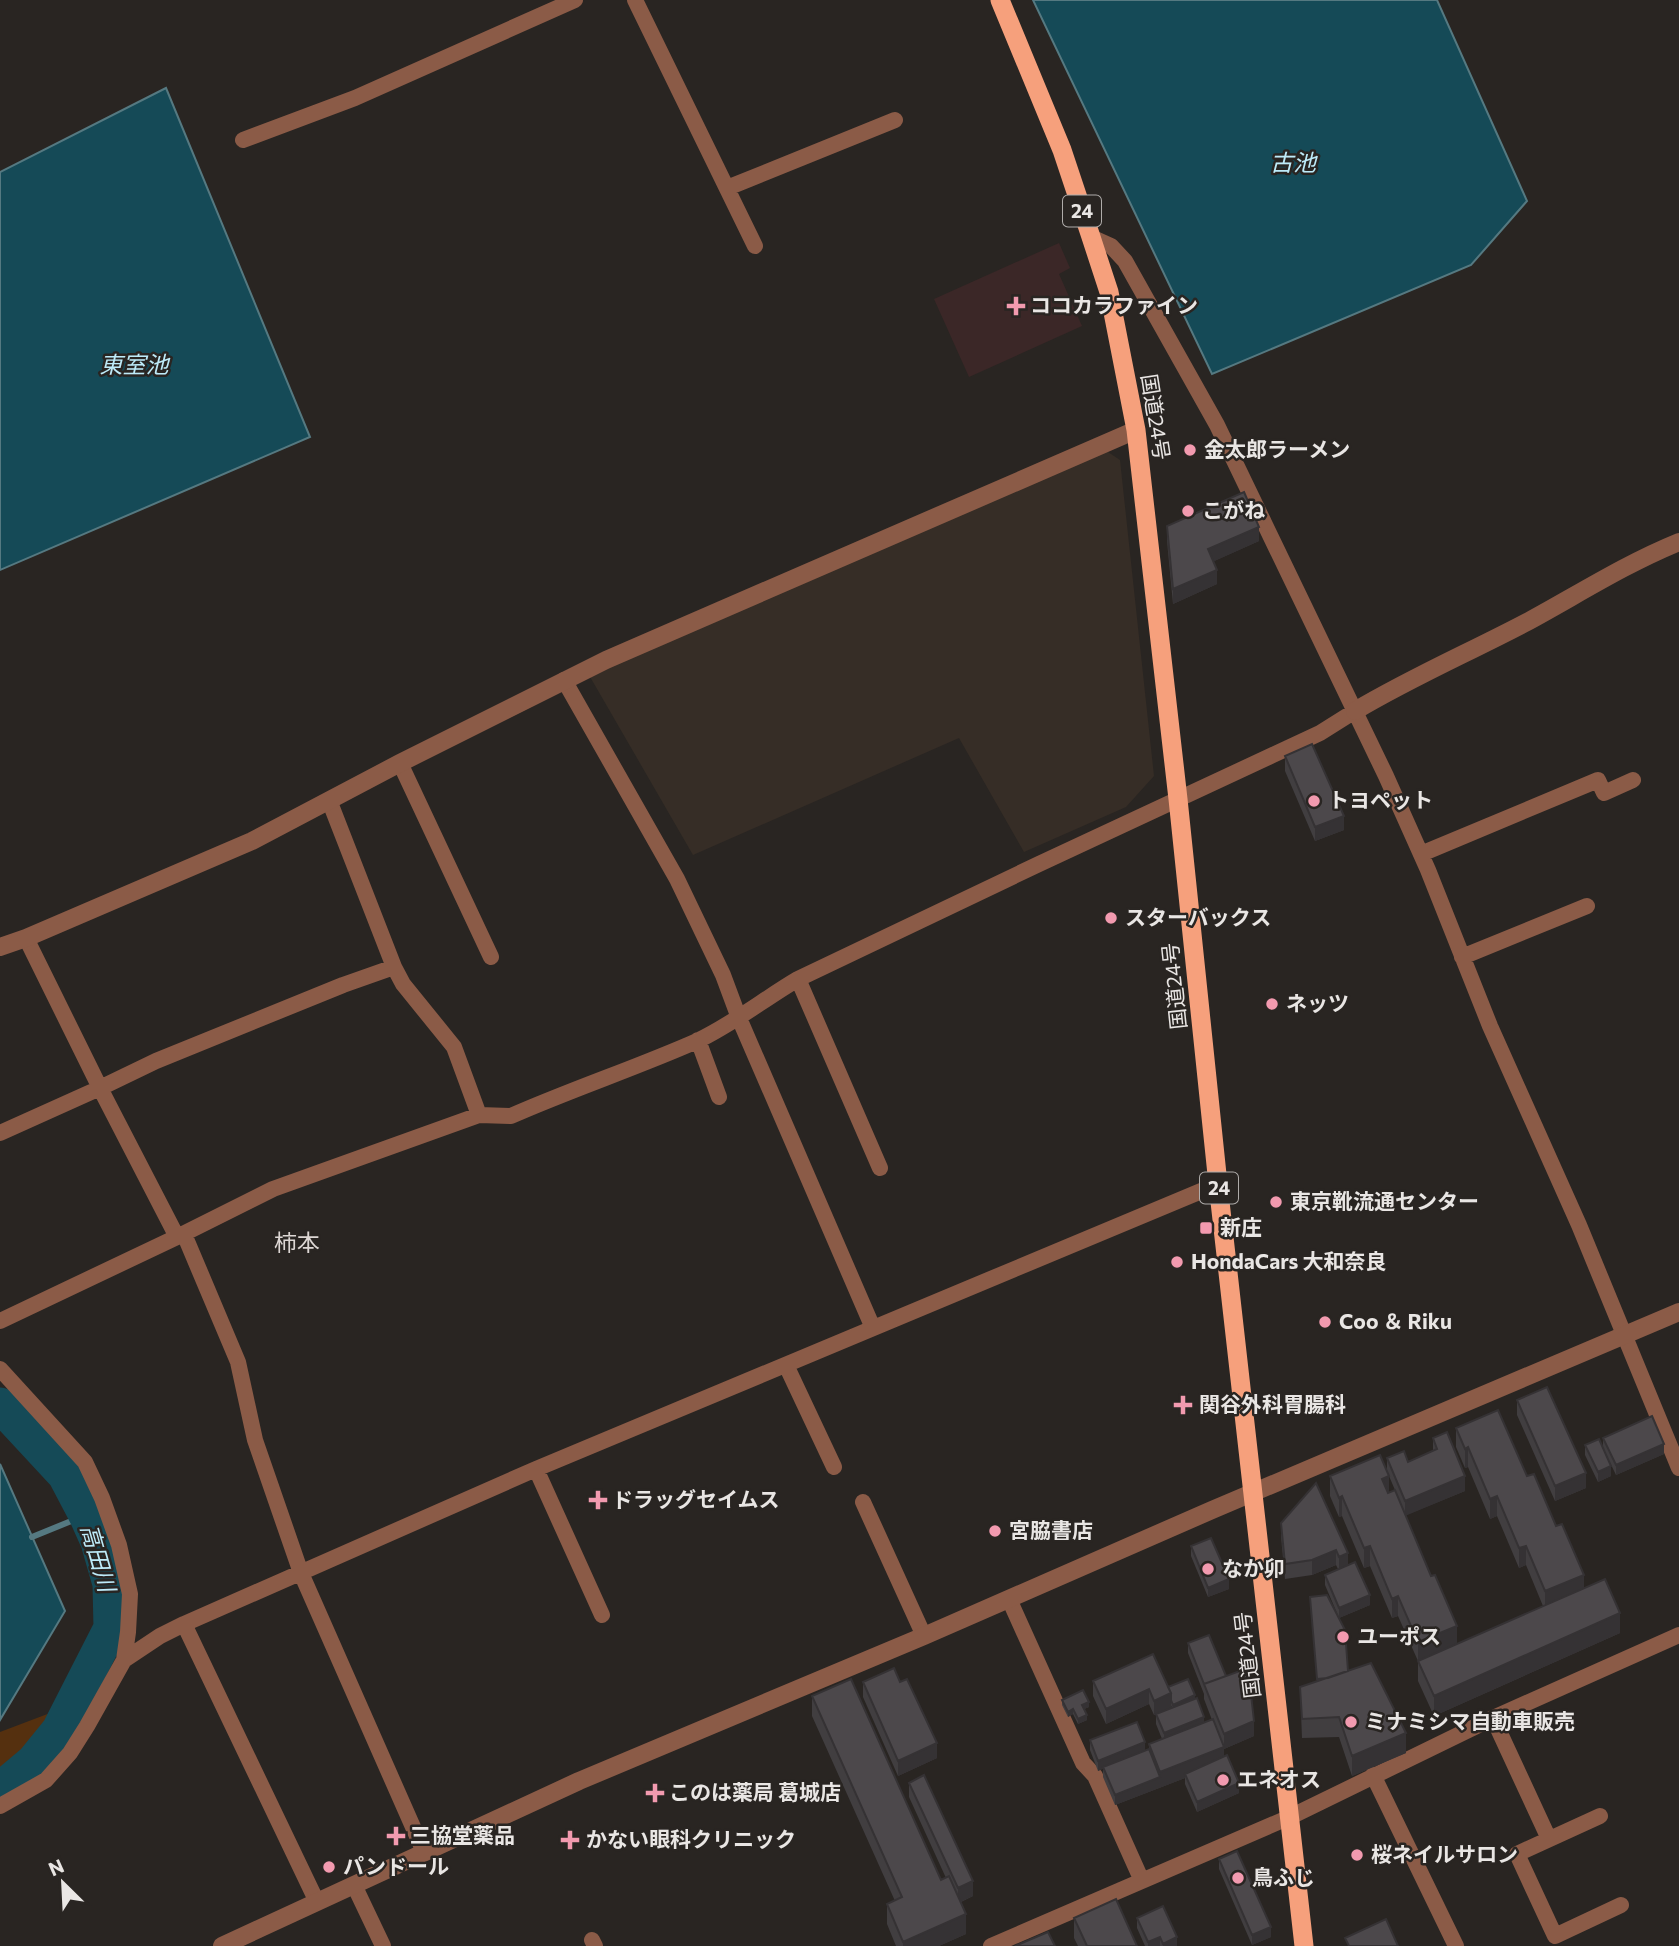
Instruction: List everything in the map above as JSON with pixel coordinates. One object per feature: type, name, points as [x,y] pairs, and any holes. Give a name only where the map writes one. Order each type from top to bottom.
[{"type":"highway","name":"国道24号","points":[[1000,0],[1062,150],[1109,292],[1136,430],[1304,1946]]},
{"type":"street","points":[[243,140],[355,98],[575,0]]},
{"type":"street","points":[[635,0],[755,246]]},
{"type":"street","points":[[727,188],[895,120]]},
{"type":"street","points":[[1091,237],[1111,246],[1125,261],[1204,402],[1354,711],[1421,854],[1490,1026],[1579,1225],[1679,1468]]},
{"type":"street","points":[[0,947],[252,841],[564,680],[667,633],[1136,430]]},
{"type":"street","points":[[0,1321],[273,1189],[479,1115],[511,1116],[698,1040],[739,1018],[798,979],[1320,733],[1403,684],[1528,621],[1633,562],[1679,542]]},
{"type":"street","points":[[564,680],[677,879],[723,975],[873,1328]]},
{"type":"street","points":[[400,763],[491,957]]},
{"type":"street","points":[[1421,854],[1598,780],[1604,793],[1633,780]]},
{"type":"street","points":[[329,800],[394,967],[403,984],[454,1047],[479,1115]]},
{"type":"street","points":[[1462,957],[1587,906]]},
{"type":"street","points":[[26,938],[100,1088],[180,1236],[238,1362],[255,1440],[301,1573],[424,1852]]},
{"type":"street","points":[[0,1133],[156,1061],[394,967]]},
{"type":"street","points":[[798,979],[880,1168]]},
{"type":"street","points":[[698,1040],[719,1097]]},
{"type":"street","points":[[124,1660],[184,1624],[536,1469],[1218,1184]]},
{"type":"street","points":[[222,1946],[579,1782],[1679,1312]]},
{"type":"street","points":[[786,1364],[834,1467]]},
{"type":"street","points":[[0,1369],[85,1462],[119,1545],[130,1594],[124,1660],[70,1753],[46,1780],[0,1806]]},
{"type":"street","points":[[536,1469],[602,1615]]},
{"type":"street","points":[[863,1502],[924,1636]]},
{"type":"street","points":[[1009,1599],[1083,1763],[1101,1773],[1142,1881]]},
{"type":"street","points":[[184,1624],[317,1902]]},
{"type":"street","points":[[990,1946],[1290,1816],[1493,1718],[1679,1635]]},
{"type":"street","points":[[1493,1718],[1549,1839]]},
{"type":"street","points":[[1373,1775],[1456,1946]]},
{"type":"street","points":[[1600,1815],[1517,1854],[1555,1936],[1621,1905]]},
{"type":"street","points":[[354,1885],[383,1946]]},
{"type":"shaded area","points":[[1059,243],[1070,268],[1059,274],[1082,326],[969,377],[934,299]]},
{"type":"shaded area","points":[[1105,450],[1120,460],[1154,776],[1126,807],[1024,852],[959,738],[693,855],[589,675]]},
{"type":"shaded area","points":[[58,1710],[52,1730],[33,1754],[0,1780],[0,1732]]},
{"type":"water","name":"古池","points":[[1033,0],[1437,0],[1527,201],[1471,265],[1212,374]]},
{"type":"water","name":"東室池","points":[[166,88],[310,437],[0,570],[0,172]]},
{"type":"water","points":[[0,1464],[65,1611],[0,1720]]},
{"type":"building","points":[[1244,492],[1259,527],[1208,549],[1217,570],[1173,589],[1167,526]]},
{"type":"building","name":"トヨペット","points":[[1312,744],[1344,816],[1315,827],[1285,756]]},
{"type":"building","points":[[1547,1387],[1586,1473],[1555,1486],[1517,1400]]},
{"type":"building","points":[[1498,1410],[1527,1476],[1534,1474],[1556,1526],[1562,1524],[1584,1575],[1545,1591],[1526,1546],[1519,1548],[1497,1496],[1490,1499],[1468,1447],[1465,1449],[1456,1428]]},
{"type":"building","points":[[1652,1416],[1664,1444],[1616,1465],[1603,1438]]},
{"type":"building","points":[[1447,1432],[1465,1476],[1405,1501],[1387,1458],[1404,1451],[1408,1462],[1437,1449],[1433,1438]]},
{"type":"building","points":[[1599,1439],[1611,1466],[1598,1472],[1585,1445]]},
{"type":"building","points":[[1380,1455],[1389,1476],[1382,1479],[1388,1493],[1395,1490],[1431,1576],[1435,1575],[1457,1626],[1418,1642],[1398,1596],[1392,1599],[1370,1546],[1364,1548],[1342,1496],[1339,1498],[1330,1476]]},
{"type":"building","points":[[1316,1483],[1348,1553],[1339,1557],[1336,1550],[1312,1560],[1285,1564],[1281,1523]]},
{"type":"building","points":[[1211,1538],[1229,1579],[1208,1588],[1191,1546]]},
{"type":"building","points":[[1355,1562],[1370,1595],[1339,1608],[1325,1575]]},
{"type":"building","points":[[1605,1579],[1620,1613],[1434,1696],[1418,1661]]},
{"type":"building","points":[[1327,1595],[1345,1630],[1348,1671],[1317,1679],[1310,1597]]},
{"type":"building","points":[[1209,1635],[1226,1676],[1204,1684],[1188,1643]]},
{"type":"building","points":[[1153,1654],[1171,1693],[1154,1701],[1149,1689],[1106,1709],[1093,1681]]},
{"type":"building","points":[[1371,1663],[1406,1733],[1352,1756],[1339,1717],[1302,1719],[1300,1687]]},
{"type":"building","points":[[894,1668],[900,1682],[907,1679],[937,1743],[898,1761],[863,1682]]},
{"type":"building","points":[[1248,1668],[1254,1721],[1224,1734],[1204,1684]]},
{"type":"building","points":[[851,1679],[941,1880],[949,1876],[966,1914],[903,1942],[887,1904],[902,1897],[812,1696]]},
{"type":"building","points":[[1188,1679],[1195,1695],[1173,1705],[1168,1687]]},
{"type":"building","points":[[1083,1690],[1089,1702],[1082,1705],[1087,1715],[1078,1719],[1073,1709],[1068,1712],[1062,1700]]},
{"type":"building","points":[[1197,1698],[1204,1717],[1164,1733],[1156,1714]]},
{"type":"building","points":[[1213,1719],[1224,1747],[1160,1772],[1149,1744]]},
{"type":"building","points":[[1137,1722],[1145,1742],[1098,1761],[1090,1740]]},
{"type":"building","points":[[1149,1749],[1160,1777],[1115,1795],[1103,1767]]},
{"type":"building","points":[[1227,1755],[1239,1783],[1197,1802],[1185,1774]]},
{"type":"building","points":[[924,1775],[973,1881],[958,1888],[909,1783]]},
{"type":"building","points":[[1237,1851],[1271,1927],[1252,1935],[1219,1859]]},
{"type":"building","points":[[1116,1899],[1137,1946],[1087,1946],[1074,1918]]},
{"type":"building","points":[[1163,1906],[1177,1937],[1163,1944],[1160,1937],[1148,1942],[1137,1918]]},
{"type":"building","points":[[1386,1919],[1398,1946],[1349,1946],[1345,1938]]},
{"type":"building","points":[[1048,1932],[1055,1946],[1015,1946]]},
{"type":"waterway","name":"高田川","points":[[0,1405],[65,1475],[86,1515],[98,1542],[110,1584],[111,1628],[59,1730],[33,1762],[0,1787]]},
{"type":"waterway","points":[[32,1537],[86,1515]]},
{"type":"place","name":"ココカラファイン","points":[[1016,306]]},
{"type":"place","name":"金太郎ラーメン","points":[[1190,450]]},
{"type":"place","name":"こがね","points":[[1188,511]]},
{"type":"place","name":"トヨペット","points":[[1314,801]]},
{"type":"place","name":"スターバックス","points":[[1111,918]]},
{"type":"place","name":"ネッツ","points":[[1272,1004]]},
{"type":"place","name":"東京靴流通センター","points":[[1276,1202]]},
{"type":"place","name":"新庄","points":[[1206,1228]]},
{"type":"place","name":"HondaCars 大和奈良","points":[[1177,1262]]},
{"type":"place","name":"Coo ＆ Riku","points":[[1325,1322]]},
{"type":"place","name":"関谷外科胃腸科","points":[[1183,1405]]},
{"type":"place","name":"ドラッグセイムス","points":[[598,1500]]},
{"type":"place","name":"宮脇書店","points":[[995,1531]]},
{"type":"place","name":"なか卯","points":[[1208,1569]]},
{"type":"place","name":"ユーポス","points":[[1343,1637]]},
{"type":"place","name":"ミナミシマ自動車販売","points":[[1351,1722]]},
{"type":"place","name":"エネオス","points":[[1223,1780]]},
{"type":"place","name":"このは薬局 葛城店","points":[[655,1793]]},
{"type":"place","name":"三協堂薬品","points":[[396,1836]]},
{"type":"place","name":"かない眼科クリニック","points":[[570,1840]]},
{"type":"place","name":"桜ネイルサロン","points":[[1357,1855]]},
{"type":"place","name":"パンドール","points":[[329,1867]]},
{"type":"place","name":"鳥ふじ","points":[[1238,1878]]},
{"type":"district","name":"柿本","points":[[297,1243]]}]
